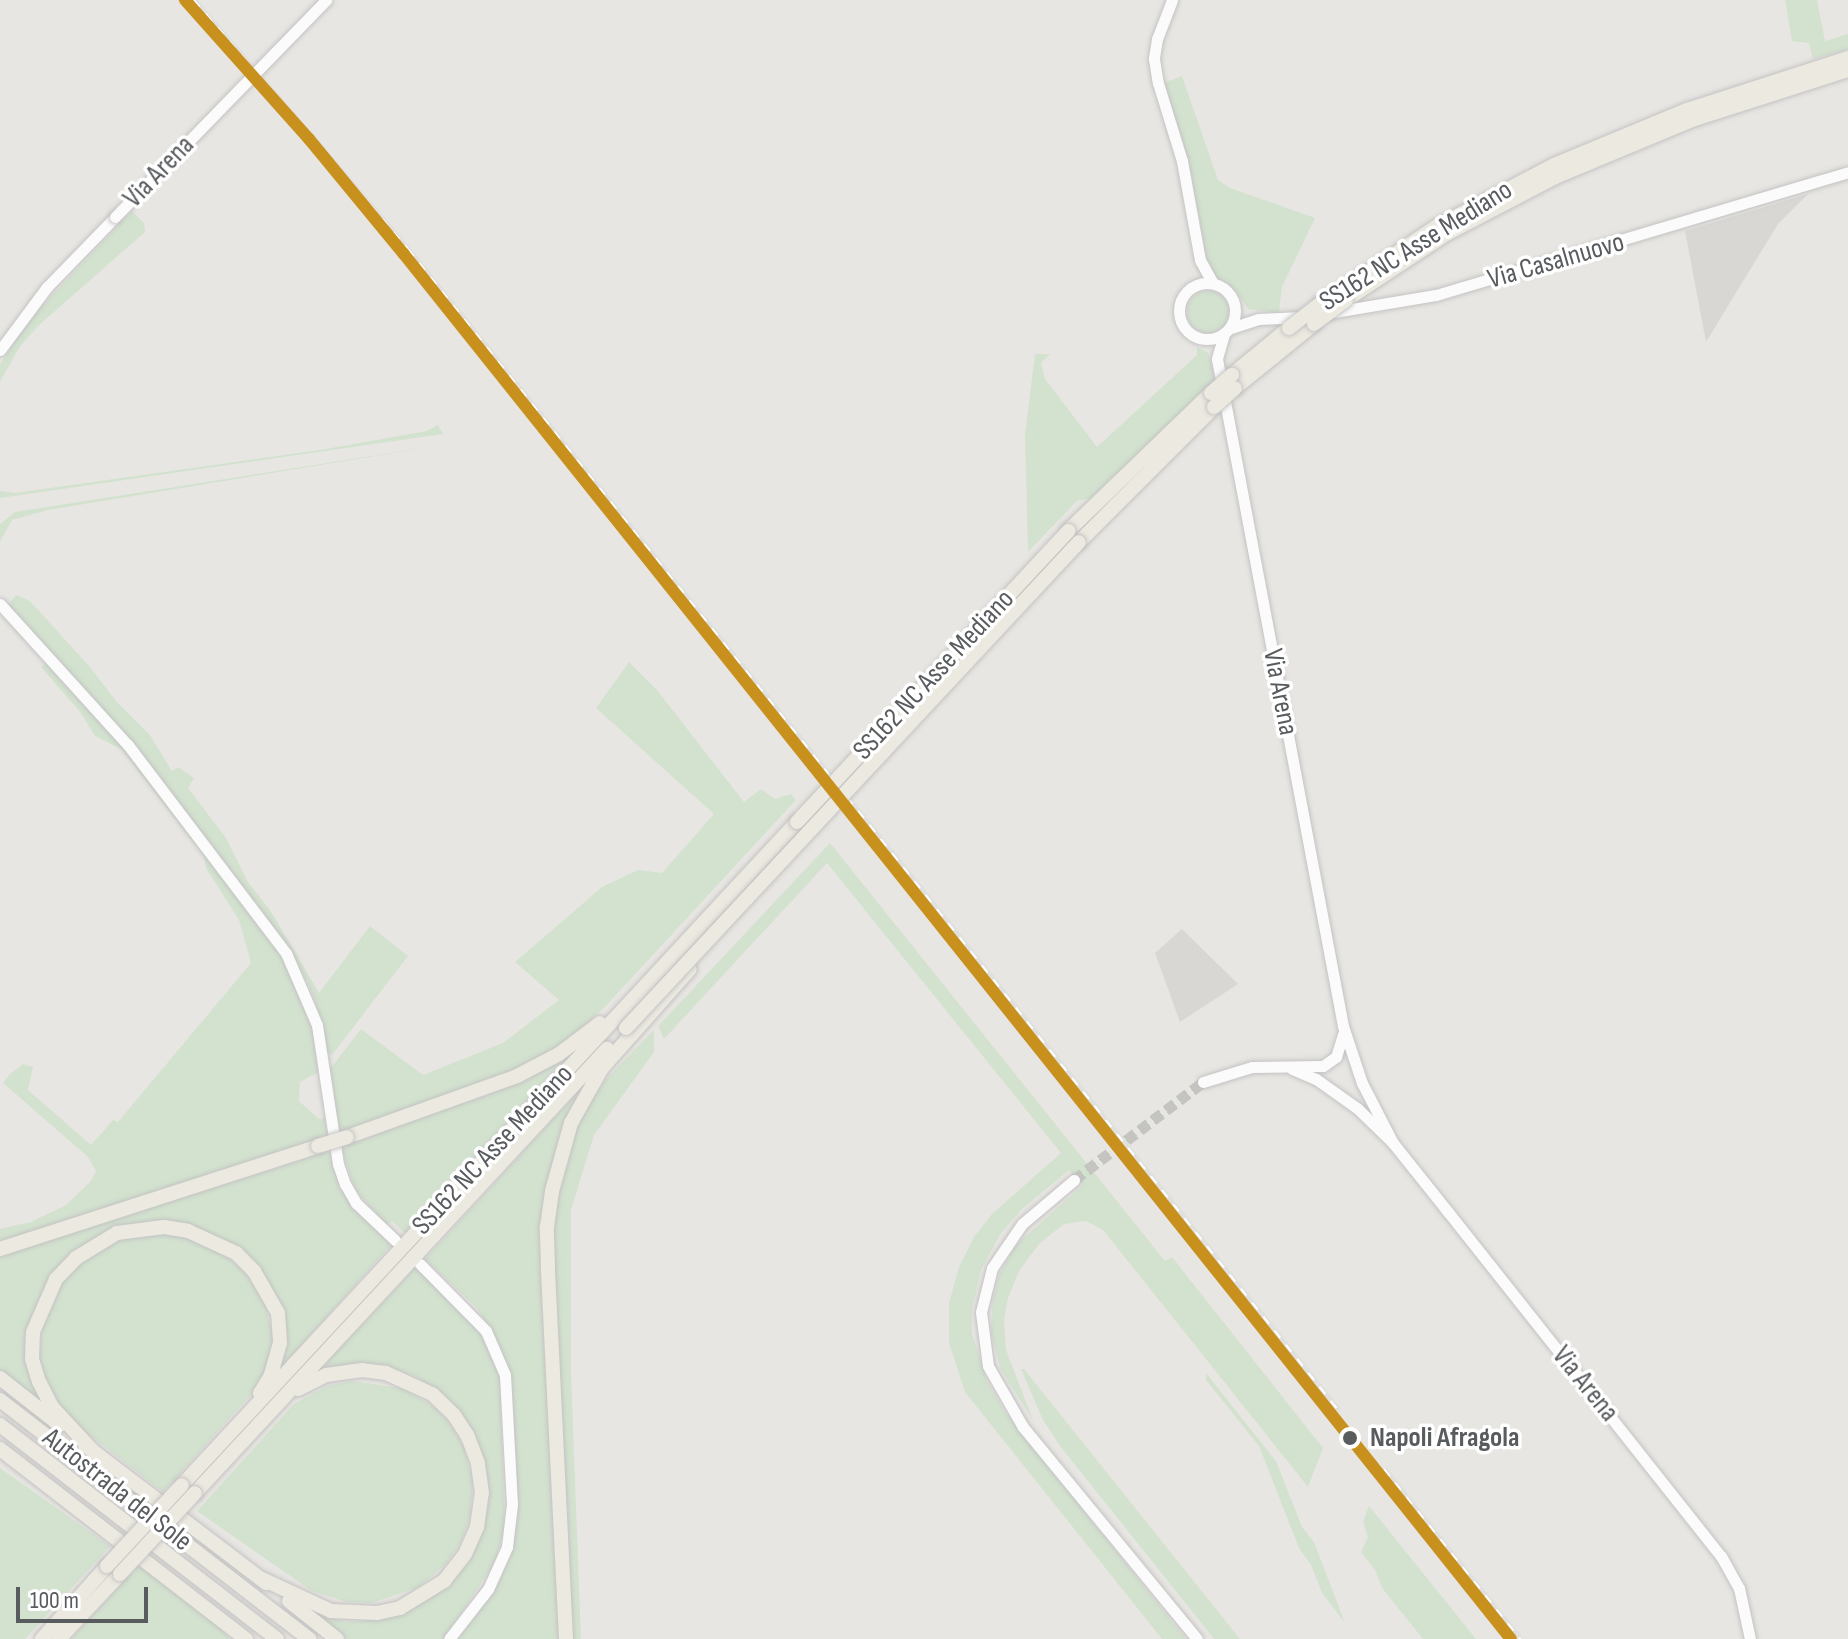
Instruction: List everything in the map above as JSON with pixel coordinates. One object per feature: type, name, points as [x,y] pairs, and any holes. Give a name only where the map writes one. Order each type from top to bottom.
[{"type":"highway","name":"SS162 NC Asse Mediano","points":[[1234,382],[1289,328],[1321,303],[1436,227],[1554,165],[1687,110],[1848,58]]},
{"type":"highway","name":"SS162 NC Asse Mediano","points":[[188,1489],[242,1422],[611,1017],[1074,536],[1212,400],[1346,300],[1448,233],[1555,177],[1692,120],[1848,70]]},
{"type":"highway","name":"SS162 NC Asse Mediano","points":[[80,1607],[188,1489],[281,1401],[629,1031],[1074,536]]},
{"type":"highway","points":[[0,1249],[347,1137],[517,1076],[559,1054],[611,1017]]},
{"type":"highway","points":[[566,1639],[547,1227],[560,1155],[571,1123],[602,1068],[629,1031]]},
{"type":"highway","points":[[92,1450],[52,1407],[39,1382],[32,1359],[33,1332],[56,1279],[76,1258],[117,1233],[164,1227],[210,1239],[236,1253],[269,1291],[278,1313],[280,1343],[270,1377],[242,1422]]},
{"type":"highway","points":[[260,1578],[331,1611],[355,1615],[400,1608],[444,1581],[465,1554],[477,1527],[482,1493],[478,1463],[467,1435],[454,1415],[413,1382],[362,1370],[326,1375],[306,1383],[281,1401]]},
{"type":"highway","points":[[0,1378],[337,1639]]},
{"type":"highway","name":"Autostrada del Sole","points":[[0,1400],[309,1639]]},
{"type":"highway","name":"Autostrada del Sole","points":[[0,1425],[277,1639]]},
{"type":"highway","points":[[0,1449],[246,1639]]},
{"type":"highway","points":[[0,1458],[38,1478]]},
{"type":"highway","points":[[39,1639],[80,1607]]},
{"type":"highway","points":[[62,1639],[80,1607]]},
{"type":"highway","points":[[227,1625],[238,1639]]},
{"type":"street","name":"Via Arena","points":[[0,350],[47,287],[326,0]]},
{"type":"street","points":[[1172,0],[1157,39],[1154,59],[1158,83],[1182,161],[1200,260],[1213,283],[1226,290],[1234,303],[1258,319]]},
{"type":"street","name":"Via Casalnuovo","points":[[1227,331],[1258,319],[1296,318],[1436,295],[1848,172]]},
{"type":"street","points":[[1194,286],[1200,260]]},
{"type":"street","points":[[1213,283],[1194,286],[1184,295],[1179,315],[1186,330],[1217,359]]},
{"type":"street","points":[[1199,339],[1212,339],[1227,331],[1235,316],[1234,303]]},
{"type":"street","name":"Via Arena","points":[[1227,331],[1217,359],[1343,1026],[1362,1083],[1393,1143]]},
{"type":"street","points":[[0,604],[128,745],[286,953],[317,1025],[338,1164],[345,1184],[356,1203],[395,1240]]},
{"type":"street","name":"Via Arena","points":[[1203,1082],[1252,1067],[1312,1069],[1330,1063],[1341,1047],[1343,1026]]},
{"type":"street","name":"Via Arena","points":[[1292,1069],[1335,1091],[1393,1143],[1715,1547],[1739,1588],[1750,1639]]},
{"type":"street","points":[[1074,1180],[1022,1224],[992,1268],[981,1312],[988,1366],[1023,1427],[1197,1639]]},
{"type":"street","points":[[420,1264],[486,1331],[505,1375],[512,1504],[507,1547],[488,1589],[449,1639]]},
{"type":"shaded area","points":[[1808,194],[1778,224],[1706,342],[1685,231]]},
{"type":"shaded area","points":[[1182,929],[1238,984],[1180,1022],[1155,953]]},
{"type":"green space","points":[[1785,0],[1817,0],[1825,41],[1848,34],[1848,49],[1813,59],[1809,43],[1792,41]]},
{"type":"green space","points":[[1182,76],[1218,180],[1230,188],[1315,218],[1282,287],[1279,313],[1248,309],[1236,291],[1214,275],[1208,266],[1189,163],[1164,83]]},
{"type":"green space","points":[[132,211],[144,223],[145,232],[38,326],[19,348],[0,382],[0,364],[28,321]]},
{"type":"green space","points":[[1208,291],[1223,297],[1229,312],[1223,327],[1208,333],[1193,327],[1187,312],[1193,297]]},
{"type":"green space","points":[[1197,347],[1208,353],[1216,381],[1091,498],[1077,501],[1028,552],[1025,434],[1035,354],[1050,354],[1041,363],[1045,379],[1097,447],[1197,355]]},
{"type":"green space","points":[[438,425],[443,434],[0,498],[0,491],[15,493],[326,449],[427,431]]},
{"type":"green space","points":[[448,444],[48,510],[12,520],[0,542],[0,524],[15,512]]},
{"type":"green space","points":[[16,595],[30,601],[90,667],[116,701],[150,735],[172,771],[178,767],[194,778],[188,788],[226,838],[248,882],[270,910],[319,993],[370,926],[408,956],[332,1055],[327,1053],[315,1000],[307,981],[268,919],[129,739],[8,605]]},
{"type":"green space","points":[[629,662],[657,690],[744,802],[761,789],[775,799],[791,794],[796,800],[604,1008],[570,1039],[535,1062],[375,1124],[339,1132],[330,1069],[361,1029],[423,1075],[503,1043],[559,1000],[515,962],[602,887],[638,870],[662,873],[714,814],[596,708]]},
{"type":"green space","points":[[48,663],[139,764],[283,958],[314,1031],[320,1071],[300,1082],[299,1101],[319,1119],[325,1118],[328,1138],[0,1245],[0,1229],[31,1222],[66,1205],[91,1181],[96,1171],[88,1157],[3,1083],[10,1074],[23,1064],[33,1067],[28,1090],[91,1145],[113,1120],[118,1122],[251,963],[239,920],[206,868],[204,856],[121,749],[95,736],[80,712],[41,667]]},
{"type":"green space","points":[[830,843],[1165,1261],[1172,1257],[1323,1448],[1308,1487],[1103,1230],[1086,1221],[1064,1224],[1039,1244],[1019,1271],[1008,1298],[1004,1320],[1006,1350],[1033,1420],[1001,1370],[991,1332],[993,1298],[1000,1273],[1016,1245],[1082,1186],[1069,1170],[1021,1210],[1001,1233],[981,1270],[972,1309],[972,1334],[987,1381],[1005,1412],[1186,1639],[1162,1639],[965,1392],[949,1343],[949,1303],[959,1267],[974,1237],[992,1214],[1061,1153],[827,863],[664,1039],[658,1026]]},
{"type":"green space","points":[[654,1030],[654,1052],[594,1135],[571,1210],[571,1373],[581,1639],[571,1639],[550,1240],[556,1192],[569,1144],[587,1107],[606,1079]]},
{"type":"green space","points":[[574,1049],[405,1233],[392,1221],[386,1225],[355,1189],[341,1147],[495,1092]]},
{"type":"green space","points":[[578,1092],[543,1217],[541,1282],[560,1639],[458,1639],[499,1582],[511,1555],[517,1516],[509,1377],[496,1337],[476,1307],[425,1259]]},
{"type":"green space","points":[[330,1151],[342,1190],[391,1245],[279,1370],[285,1319],[276,1295],[262,1274],[179,1225],[87,1245],[35,1311],[38,1400],[0,1370],[0,1255]]},
{"type":"green space","points":[[136,1234],[175,1234],[213,1246],[244,1271],[265,1304],[275,1343],[262,1382],[163,1492],[78,1426],[59,1407],[44,1383],[38,1360],[46,1306],[67,1273],[98,1248]]},
{"type":"green space","points":[[416,1267],[483,1335],[492,1352],[500,1379],[505,1528],[495,1562],[444,1639],[346,1639],[319,1615],[346,1622],[369,1620],[400,1612],[448,1584],[487,1497],[445,1397],[417,1377],[389,1367],[330,1371],[325,1364]]},
{"type":"green space","points":[[1021,1369],[1240,1639],[1214,1639],[1060,1446],[1043,1420]]},
{"type":"green space","points":[[1206,1373],[1276,1461],[1302,1527],[1314,1542],[1345,1623],[1322,1593],[1311,1565],[1299,1548],[1259,1446],[1206,1380]]},
{"type":"green space","points":[[352,1381],[401,1388],[433,1406],[450,1424],[463,1445],[473,1481],[470,1518],[461,1542],[447,1563],[419,1587],[372,1603],[347,1602],[312,1591],[197,1511],[294,1404],[327,1386]]},
{"type":"green space","points":[[0,1468],[110,1546],[25,1639],[0,1639]]},
{"type":"green space","points":[[1369,1506],[1476,1639],[1423,1639],[1382,1588],[1375,1570],[1361,1552],[1368,1537],[1363,1522]]},
{"type":"green space","points":[[140,1564],[220,1628],[230,1639],[71,1639]]},
{"type":"tunnel","points":[[1074,1180],[1203,1082]]},
{"type":"railway","points":[[194,0],[408,249],[1338,1410]]},
{"type":"railway","points":[[1384,1469],[1520,1639]]},
{"type":"transit line","points":[[185,0],[309,139],[403,253],[1511,1639]]},
{"type":"place","name":"Napoli Afragola","points":[[1350,1438]]}]
